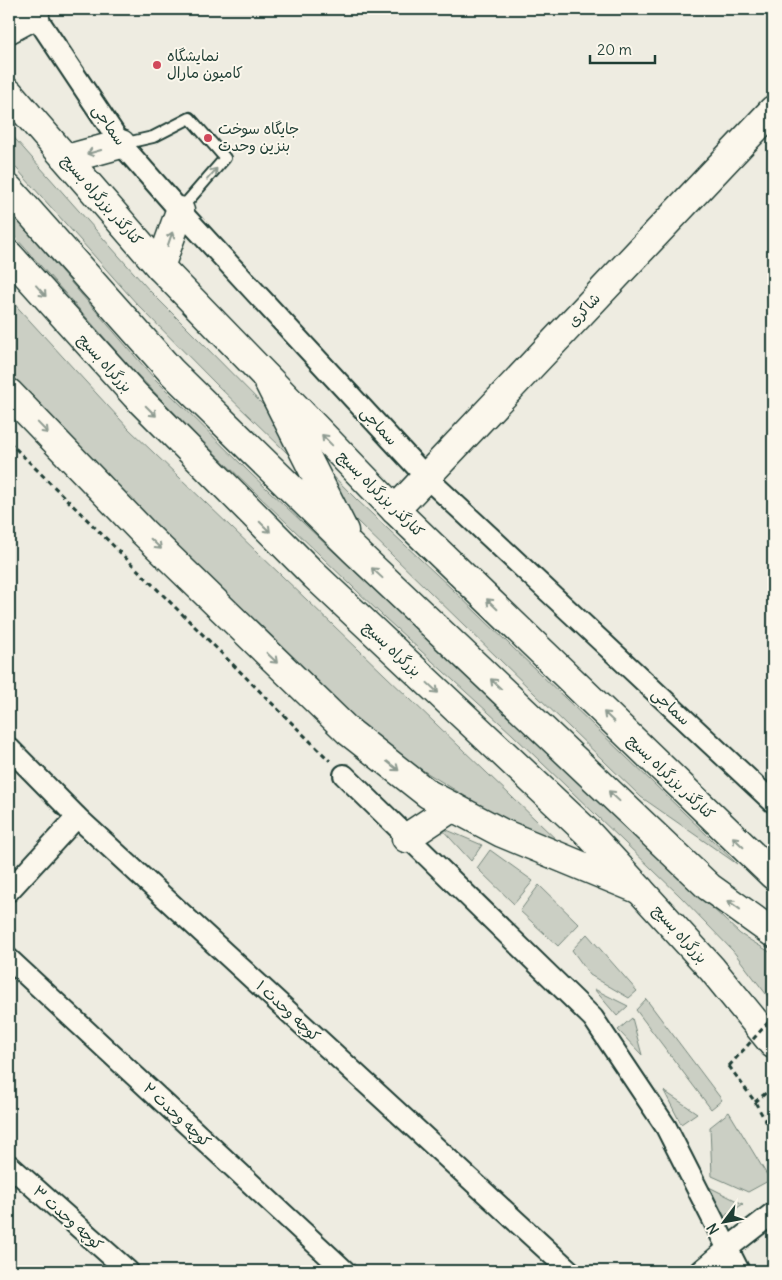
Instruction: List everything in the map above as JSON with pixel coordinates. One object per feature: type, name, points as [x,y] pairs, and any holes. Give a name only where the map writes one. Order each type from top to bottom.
[{"type":"main road","points":[[9,29],[33,12]]},
{"type":"main road","name":"کنارگذر بزرگراه بسیج","points":[[9,93],[160,266],[395,510],[773,876]]},
{"type":"main road","name":"شاکری","points":[[395,510],[773,110]]},
{"type":"main road","points":[[67,159],[121,144]]},
{"type":"main road","points":[[9,189],[171,371],[354,550],[709,887],[773,933]]},
{"type":"main road","points":[[160,266],[180,211]]},
{"type":"main road","name":"بزرگراه بسیج","points":[[9,255],[148,409],[315,576],[587,832],[712,970],[773,1044]]},
{"type":"main road","points":[[266,377],[354,550]]},
{"type":"main road","points":[[9,393],[150,538],[348,731],[428,794],[502,834],[640,890]]},
{"type":"main road","points":[[406,838],[453,807]]},
{"type":"street","name":"سماجی","points":[[33,12],[121,144],[180,211],[426,477],[773,802]]},
{"type":"street","name":"کوچه وحدت ۱","points":[[9,748],[77,817],[570,1271]]},
{"type":"street","points":[[344,775],[406,838],[593,1018],[666,1126],[739,1271]]},
{"type":"street","points":[[9,891],[77,817]]},
{"type":"street","name":"کوچه وحدت ۲","points":[[9,959],[345,1271]]},
{"type":"street","name":"کوچه وحدت ۳","points":[[9,1165],[128,1271]]},
{"type":"street","points":[[701,1271],[773,1213]]},
{"type":"lane","points":[[121,144],[153,136],[190,118],[220,152],[225,158],[180,211]]},
{"type":"path","points":[[9,442],[344,775]]},
{"type":"path","points":[[773,1017],[729,1066],[755,1102],[773,1134]]},
{"type":"path","points":[[755,1102],[773,1087]]},
{"type":"shaded area","points":[[9,132],[150,291],[357,500],[737,864],[641,797],[216,384],[137,304],[9,160]]},
{"type":"shaded area","points":[[9,211],[154,378],[250,473],[740,934],[773,954],[773,1003],[733,951],[680,896],[512,734],[385,618],[194,433],[133,370],[9,230]]},
{"type":"shaded area","points":[[9,298],[129,429],[563,846],[486,809],[411,763],[314,684],[195,571],[9,374]]},
{"type":"shaded area","points":[[440,827],[482,845],[471,861]]},
{"type":"shaded area","points":[[490,850],[533,881],[514,904],[477,868]]},
{"type":"shaded area","points":[[539,885],[579,924],[558,946],[520,911]]},
{"type":"shaded area","points":[[587,934],[637,991],[629,998],[590,975],[572,950]]},
{"type":"shaded area","points":[[594,989],[628,1006],[617,1016]]},
{"type":"shaded area","points":[[646,999],[722,1100],[711,1109],[636,1010]]},
{"type":"shaded area","points":[[632,1018],[642,1055],[618,1030]]},
{"type":"shaded area","points":[[664,1091],[697,1113],[681,1124]]},
{"type":"shaded area","points":[[729,1112],[770,1180],[748,1192],[712,1176],[710,1127]]},
{"type":"shaded area","points":[[705,1185],[743,1204],[722,1218]]},
{"type":"place","name":"نمایشگاه کامیون مارال","points":[[157,65]]},
{"type":"place","name":"جایگاه سوخت بنزین وحدت","points":[[208,138]]}]
